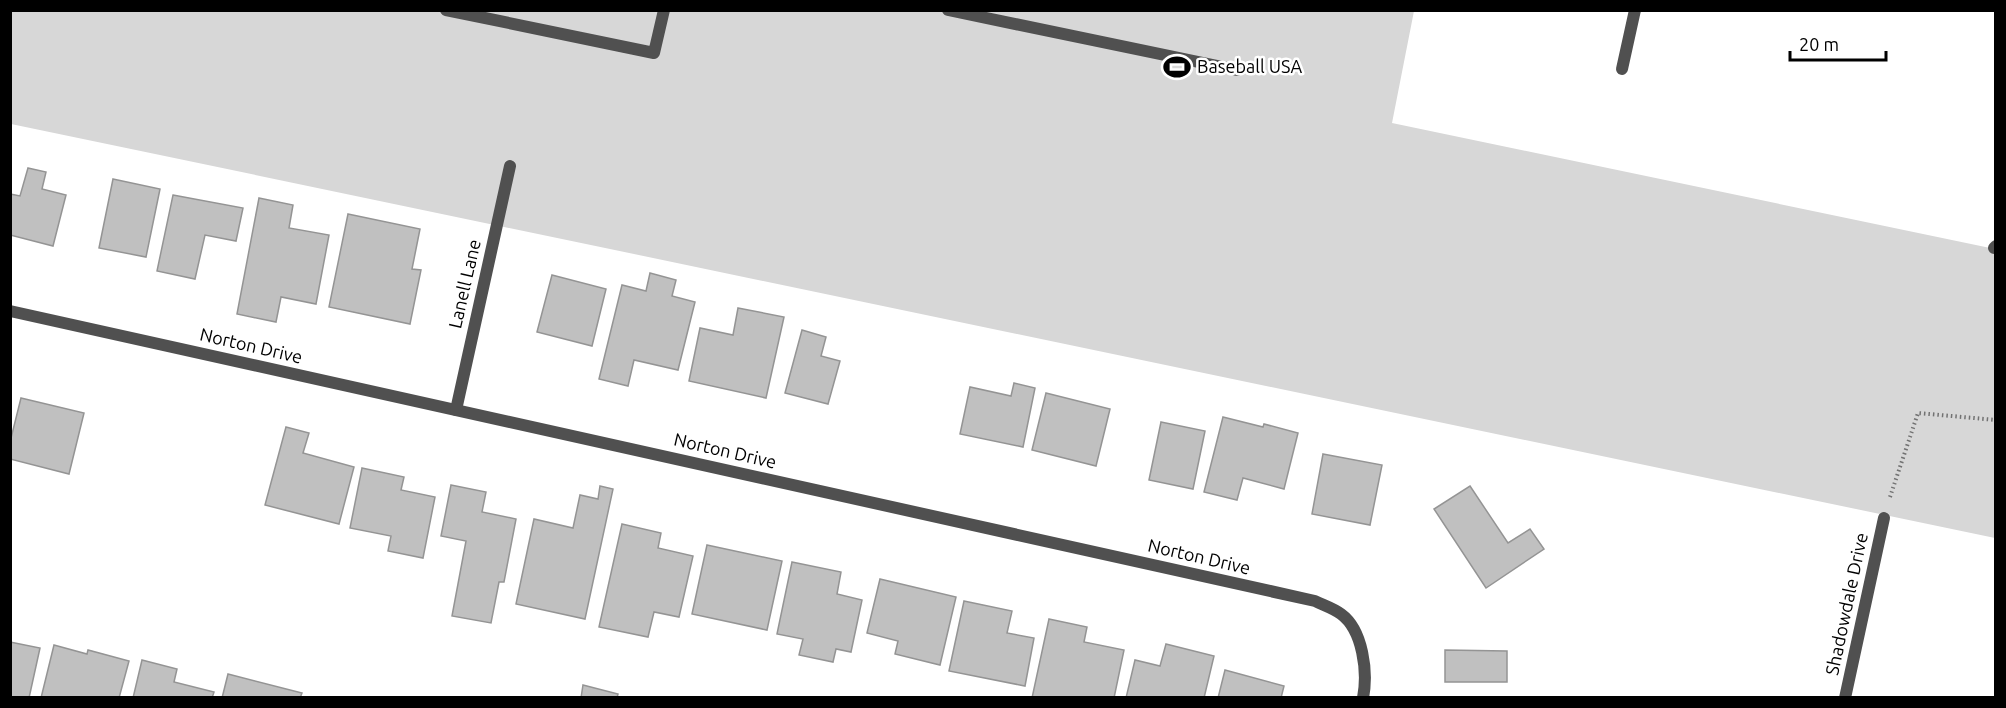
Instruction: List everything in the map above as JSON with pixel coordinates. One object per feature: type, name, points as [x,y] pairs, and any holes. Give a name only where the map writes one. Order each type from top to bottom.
[{"type":"street","points":[[446,10],[654,53],[664,10]]},
{"type":"street","points":[[948,10],[1237,70]]},
{"type":"street","points":[[1622,69],[1635,10]]},
{"type":"street","name":"Lanell Lane","points":[[456,410],[510,166]]},
{"type":"street","name":"Norton Drive","points":[[10,311],[1315,601],[1342,615],[1358,636],[1364,661],[1363,698]]},
{"type":"street","name":"Shadowdale Drive","points":[[1845,698],[1884,518]]},
{"type":"path","points":[[1884,518],[1918,412],[1995,420]]},
{"type":"shaded area","points":[[11,11],[1414,11],[1392,123],[1995,249],[1995,538],[11,124]]},
{"type":"building","points":[[28,168],[46,172],[42,189],[66,195],[53,246],[10,235],[10,194],[20,196]]},
{"type":"building","points":[[113,179],[160,189],[146,257],[99,248]]},
{"type":"building","points":[[173,195],[243,208],[236,241],[205,235],[195,279],[157,271]]},
{"type":"building","points":[[259,198],[293,205],[289,228],[329,235],[316,304],[281,297],[276,322],[237,314]]},
{"type":"building","points":[[348,214],[420,229],[412,269],[421,270],[410,324],[329,307]]},
{"type":"building","points":[[650,273],[676,280],[672,296],[695,302],[678,370],[634,360],[628,386],[599,379],[622,285],[646,291]]},
{"type":"building","points":[[552,275],[606,289],[592,346],[537,332]]},
{"type":"building","points":[[738,308],[784,317],[766,398],[689,381],[700,328],[733,335]]},
{"type":"building","points":[[802,330],[826,337],[821,356],[840,361],[828,404],[785,393]]},
{"type":"building","points":[[1014,383],[1035,388],[1023,447],[960,434],[970,387],[1011,396]]},
{"type":"building","points":[[1046,393],[1110,409],[1096,466],[1032,450]]},
{"type":"building","points":[[21,398],[84,413],[69,474],[10,459],[10,442]]},
{"type":"building","points":[[1223,417],[1298,433],[1284,489],[1243,478],[1237,500],[1204,492]]},
{"type":"building","points":[[1161,422],[1205,431],[1193,489],[1149,480]]},
{"type":"building","points":[[286,427],[309,433],[303,453],[354,467],[339,524],[265,505]]},
{"type":"building","points":[[1323,454],[1382,465],[1370,525],[1312,514]]},
{"type":"building","points":[[362,468],[404,477],[401,490],[435,497],[423,558],[388,551],[391,536],[350,528]]},
{"type":"building","points":[[451,485],[486,492],[482,512],[516,519],[504,582],[499,582],[491,623],[452,616],[466,541],[441,536]]},
{"type":"building","points":[[600,486],[613,489],[585,619],[516,604],[534,519],[573,528],[580,495],[598,499]]},
{"type":"building","points":[[1470,486],[1508,543],[1530,529],[1544,549],[1486,588],[1434,509]]},
{"type":"building","points":[[622,524],[661,533],[658,548],[693,556],[679,617],[654,612],[648,637],[599,627]]},
{"type":"building","points":[[707,545],[782,561],[767,630],[692,614]]},
{"type":"building","points":[[792,562],[841,572],[837,594],[862,600],[851,652],[836,649],[833,662],[799,655],[803,639],[777,634]]},
{"type":"building","points":[[880,579],[956,597],[940,665],[895,654],[898,641],[867,633]]},
{"type":"building","points":[[964,601],[1012,611],[1007,633],[1034,638],[1025,686],[949,671]]},
{"type":"building","points":[[1049,619],[1087,627],[1084,642],[1124,650],[1114,698],[1032,698]]},
{"type":"building","points":[[10,642],[40,648],[29,698],[10,698]]},
{"type":"building","points":[[1166,644],[1214,656],[1204,698],[1126,698],[1135,660],[1160,666]]},
{"type":"building","points":[[54,645],[87,654],[88,650],[129,661],[119,698],[41,698]]},
{"type":"building","points":[[1445,650],[1507,651],[1507,682],[1445,682]]},
{"type":"building","points":[[142,660],[177,669],[174,682],[214,692],[212,698],[133,698]]},
{"type":"building","points":[[1225,670],[1284,686],[1281,698],[1218,698]]},
{"type":"building","points":[[228,674],[302,693],[300,698],[222,698]]},
{"type":"building","points":[[583,685],[618,694],[617,698],[581,698]]},
{"type":"place","name":"Baseball USA","points":[[1177,67]]}]
